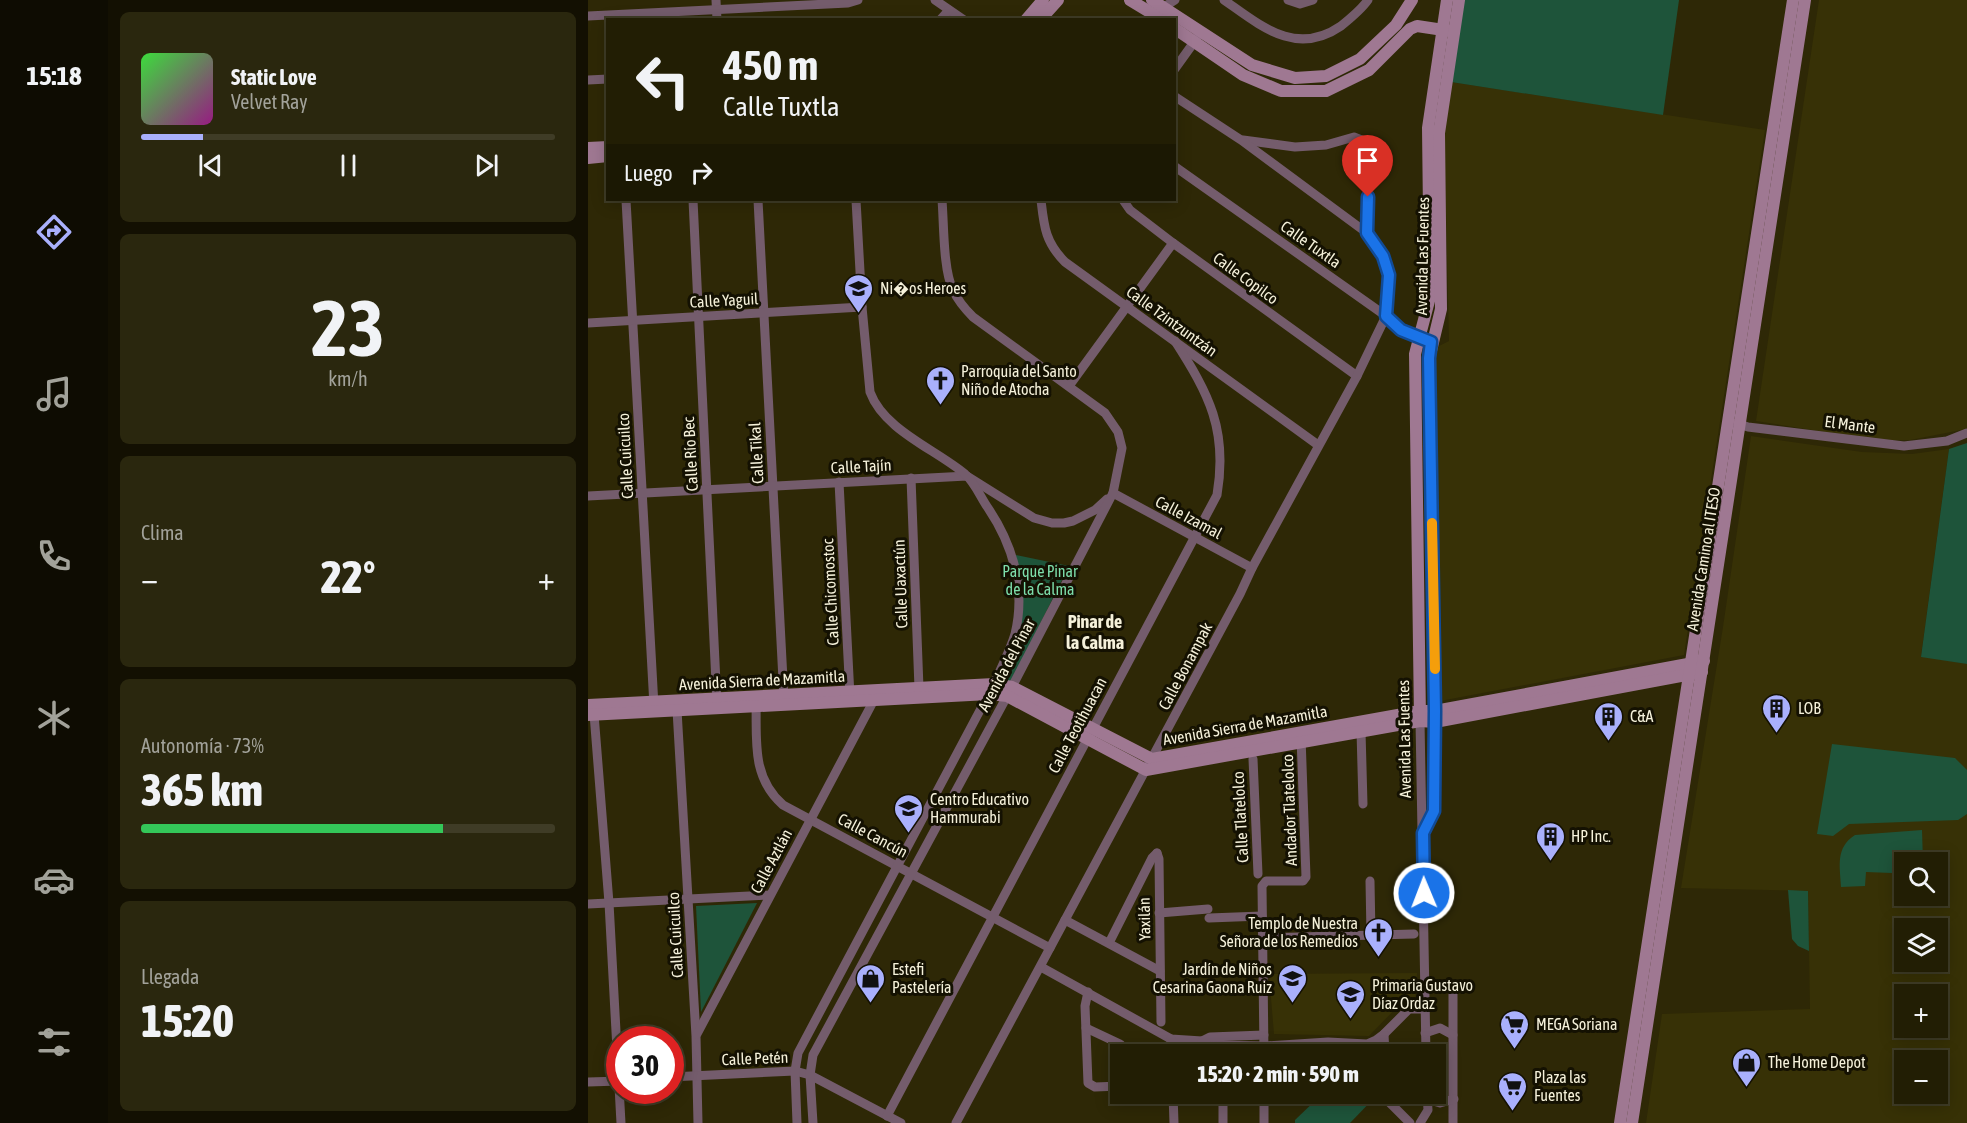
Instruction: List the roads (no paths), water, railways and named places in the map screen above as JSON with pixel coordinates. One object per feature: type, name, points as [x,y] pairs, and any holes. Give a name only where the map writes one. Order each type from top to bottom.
[{"type":"street","points":[[588,16],[716,4],[848,3],[858,0]]},
{"type":"street","points":[[935,0],[961,18]]},
{"type":"street","points":[[1042,18],[1058,0]]},
{"type":"street","points":[[1130,0],[1160,7],[1174,18]]},
{"type":"street","points":[[1224,0],[1254,22],[1275,33],[1292,39],[1305,40],[1317,38],[1334,30],[1348,21],[1368,0]]},
{"type":"street","points":[[1288,0],[1300,4],[1313,0]]},
{"type":"street","points":[[1176,29],[1198,37],[1252,65],[1295,78],[1326,76],[1360,59],[1396,25],[1412,0]]},
{"type":"street","name":"Avenida Las Fuentes","points":[[1423,833],[1434,811],[1435,716],[1429,358],[1431,342],[1441,309],[1439,133],[1448,31],[1447,0]]},
{"type":"street","name":"Avenida Las Fuentes","points":[[1426,1044],[1415,354],[1430,297],[1428,128],[1448,31],[1459,0]]},
{"type":"street","name":"Avenida Camino al ITESO","points":[[1632,1123],[1703,667],[1734,423],[1793,0]]},
{"type":"street","name":"Avenida Camino al ITESO","points":[[1620,1123],[1689,670],[1734,423],[1805,0]]},
{"type":"street","points":[[1027,18],[1038,2]]},
{"type":"street","points":[[942,18],[949,10]]},
{"type":"street","points":[[1176,20],[1243,75],[1281,91],[1326,91],[1369,70],[1410,28],[1417,26],[1448,31]]},
{"type":"street","points":[[1176,67],[1198,37]]},
{"type":"street","points":[[588,80],[606,79]]},
{"type":"street","points":[[1176,97],[1241,140],[1367,233],[1387,266],[1389,275],[1386,316]]},
{"type":"street","points":[[1241,140],[1295,147],[1326,145],[1354,137],[1364,141],[1369,160],[1367,233]]},
{"type":"street","points":[[588,148],[606,147]]},
{"type":"street","points":[[588,158],[606,156]]},
{"type":"street","name":"Calle Tuxtla","points":[[1176,167],[1386,316],[1401,330],[1431,342]]},
{"type":"street","name":"Calle Cuicuilco","points":[[626,201],[654,706]]},
{"type":"street","name":"Calle Río Bec","points":[[693,201],[717,703]]},
{"type":"street","name":"Calle Tikal","points":[[758,201],[784,700]]},
{"type":"street","name":"Avenida del Pinar","points":[[797,1123],[795,1071],[798,1053],[991,689],[1015,634],[1018,609],[1018,582],[1010,547],[1005,535],[967,476],[889,420],[876,405],[870,392],[862,307],[857,201]]},
{"type":"street","name":"Avenida del Pinar","points":[[813,1123],[810,1075],[813,1055],[1010,691],[1113,493],[1122,456],[1118,432],[1105,413],[973,317],[961,304],[952,288],[947,269],[942,201]]},
{"type":"street","name":"Calle Tzintzuntzán","points":[[1041,201],[1044,226],[1054,251],[1065,262],[1318,445]]},
{"type":"street","name":"Calle Copilco","points":[[1124,201],[1130,210],[1173,243],[1357,376]]},
{"type":"street","points":[[1069,386],[1173,243]]},
{"type":"street","name":"Calle Yaguil","points":[[588,323],[862,307]]},
{"type":"street","name":"Calle Bonampak","points":[[956,1123],[1357,376],[1386,316]]},
{"type":"street","name":"Calle Teotihuacan","points":[[887,1116],[1216,495],[1221,453],[1208,398],[1175,341]]},
{"type":"street","name":"El Mante","points":[[1734,423],[1904,446],[1947,441],[1967,433]]},
{"type":"street","points":[[967,476],[1034,518],[1052,523],[1064,523],[1080,518],[1095,510],[1113,493]]},
{"type":"street","name":"Calle Tajín","points":[[588,496],[967,476]]},
{"type":"street","name":"Calle Uaxactún","points":[[911,478],[919,688]]},
{"type":"street","name":"Calle Chicomostoc","points":[[839,482],[850,696]]},
{"type":"street","name":"Calle Izamal","points":[[1113,493],[1252,568]]},
{"type":"street","name":"Avenida Sierra de Mazamitla","points":[[589,710],[850,696],[919,688],[991,689],[1010,691],[1149,764],[1420,716],[1435,716],[1703,667]]},
{"type":"street","name":"Avenida Sierra de Mazamitla","points":[[850,696],[874,700],[991,689]]},
{"type":"street","name":"Calle Aztlán","points":[[696,1036],[874,700]]},
{"type":"street","name":"Calle Cancún","points":[[756,701],[759,766],[762,780],[783,805],[1050,948]]},
{"type":"street","name":"Avenida Sierra de Mazamitla","points":[[654,706],[677,710],[717,703]]},
{"type":"street","points":[[589,710],[609,903],[616,1026]]},
{"type":"street","name":"Calle Cuicuilco","points":[[677,710],[696,1036],[695,1076],[698,1123]]},
{"type":"street","name":"Avenida Sierra de Mazamitla","points":[[1301,737],[1361,731],[1420,716]]},
{"type":"street","points":[[1361,731],[1364,804]]},
{"type":"street","name":"Andador Tlatelolco","points":[[1260,878],[1302,881],[1306,877],[1301,737]]},
{"type":"street","name":"Calle Tlatelolco","points":[[1253,759],[1263,916],[1264,1044]]},
{"type":"street","name":"Yaxilán","points":[[1109,943],[1154,855],[1157,854],[1159,859],[1161,1022]]},
{"type":"street","points":[[1370,881],[1371,935]]},
{"type":"street","points":[[588,904],[770,895]]},
{"type":"street","points":[[1159,913],[1263,916]]},
{"type":"street","points":[[1065,920],[1160,971]]},
{"type":"street","points":[[1263,938],[1414,934]]},
{"type":"street","points":[[1041,967],[1171,1039],[1202,1041],[1208,1044]]},
{"type":"street","points":[[1088,992],[1085,1006],[1088,1080],[1090,1085],[1110,1086]]},
{"type":"street","points":[[1453,993],[1453,1123]]},
{"type":"street","points":[[1312,1044],[1328,1042],[1367,1044],[1384,1034],[1409,1009],[1425,1009]]},
{"type":"street","points":[[1086,1028],[1120,1044]]},
{"type":"street","points":[[1425,1033],[1440,1028],[1453,1035]]},
{"type":"street","points":[[1384,1034],[1384,1044]]},
{"type":"street","points":[[1231,1044],[1264,1035]]},
{"type":"street","points":[[1171,1039],[1171,1044]]},
{"type":"street","name":"Calle Petén","points":[[684,1076],[795,1071],[810,1075],[901,1123]]},
{"type":"street","points":[[588,1082],[606,1081]]},
{"type":"street","points":[[1446,1101],[1454,1099]]},
{"type":"street","points":[[620,1104],[621,1123]]},
{"type":"street","points":[[1173,1104],[1174,1123]]},
{"type":"street","points":[[1222,1104],[1223,1123]]},
{"type":"street","points":[[1264,1104],[1264,1123]]},
{"type":"street","points":[[1391,1104],[1410,1123]]},
{"type":"street","points":[[1420,1123],[1427,1115],[1427,1104]]},
{"type":"place","name":"Ni�os Heroes","points":[[859,314]]},
{"type":"place","name":"Parroquia del Santo Niño de Atocha","points":[[940,406]]},
{"type":"place","name":"LOB","points":[[1777,734]]},
{"type":"place","name":"C&A","points":[[1609,742]]},
{"type":"place","name":"Centro Educativo Hammurabi","points":[[909,834]]},
{"type":"place","name":"HP Inc.","points":[[1550,862]]},
{"type":"place","name":"Templo de Nuestra Señora de los Remedios","points":[[1379,958]]},
{"type":"place","name":"Estefi Pastelería","points":[[871,1004]]},
{"type":"place","name":"Jardín de Niños Cesarina Gaona Ruiz","points":[[1293,1004]]},
{"type":"place","name":"Primaria Gustavo Díaz Ordaz","points":[[1351,1020]]},
{"type":"place","name":"MEGA Soriana","points":[[1515,1050]]},
{"type":"place","name":"The Home Depot","points":[[1747,1088]]},
{"type":"place","name":"Plaza las Fuentes","points":[[1513,1112]]},
{"type":"district","name":"Pinar de la Calma","points":[[1095,631]]},
{"type":"park label","name":"Parque Pinar de la Calma","points":[[1040,580]]}]
